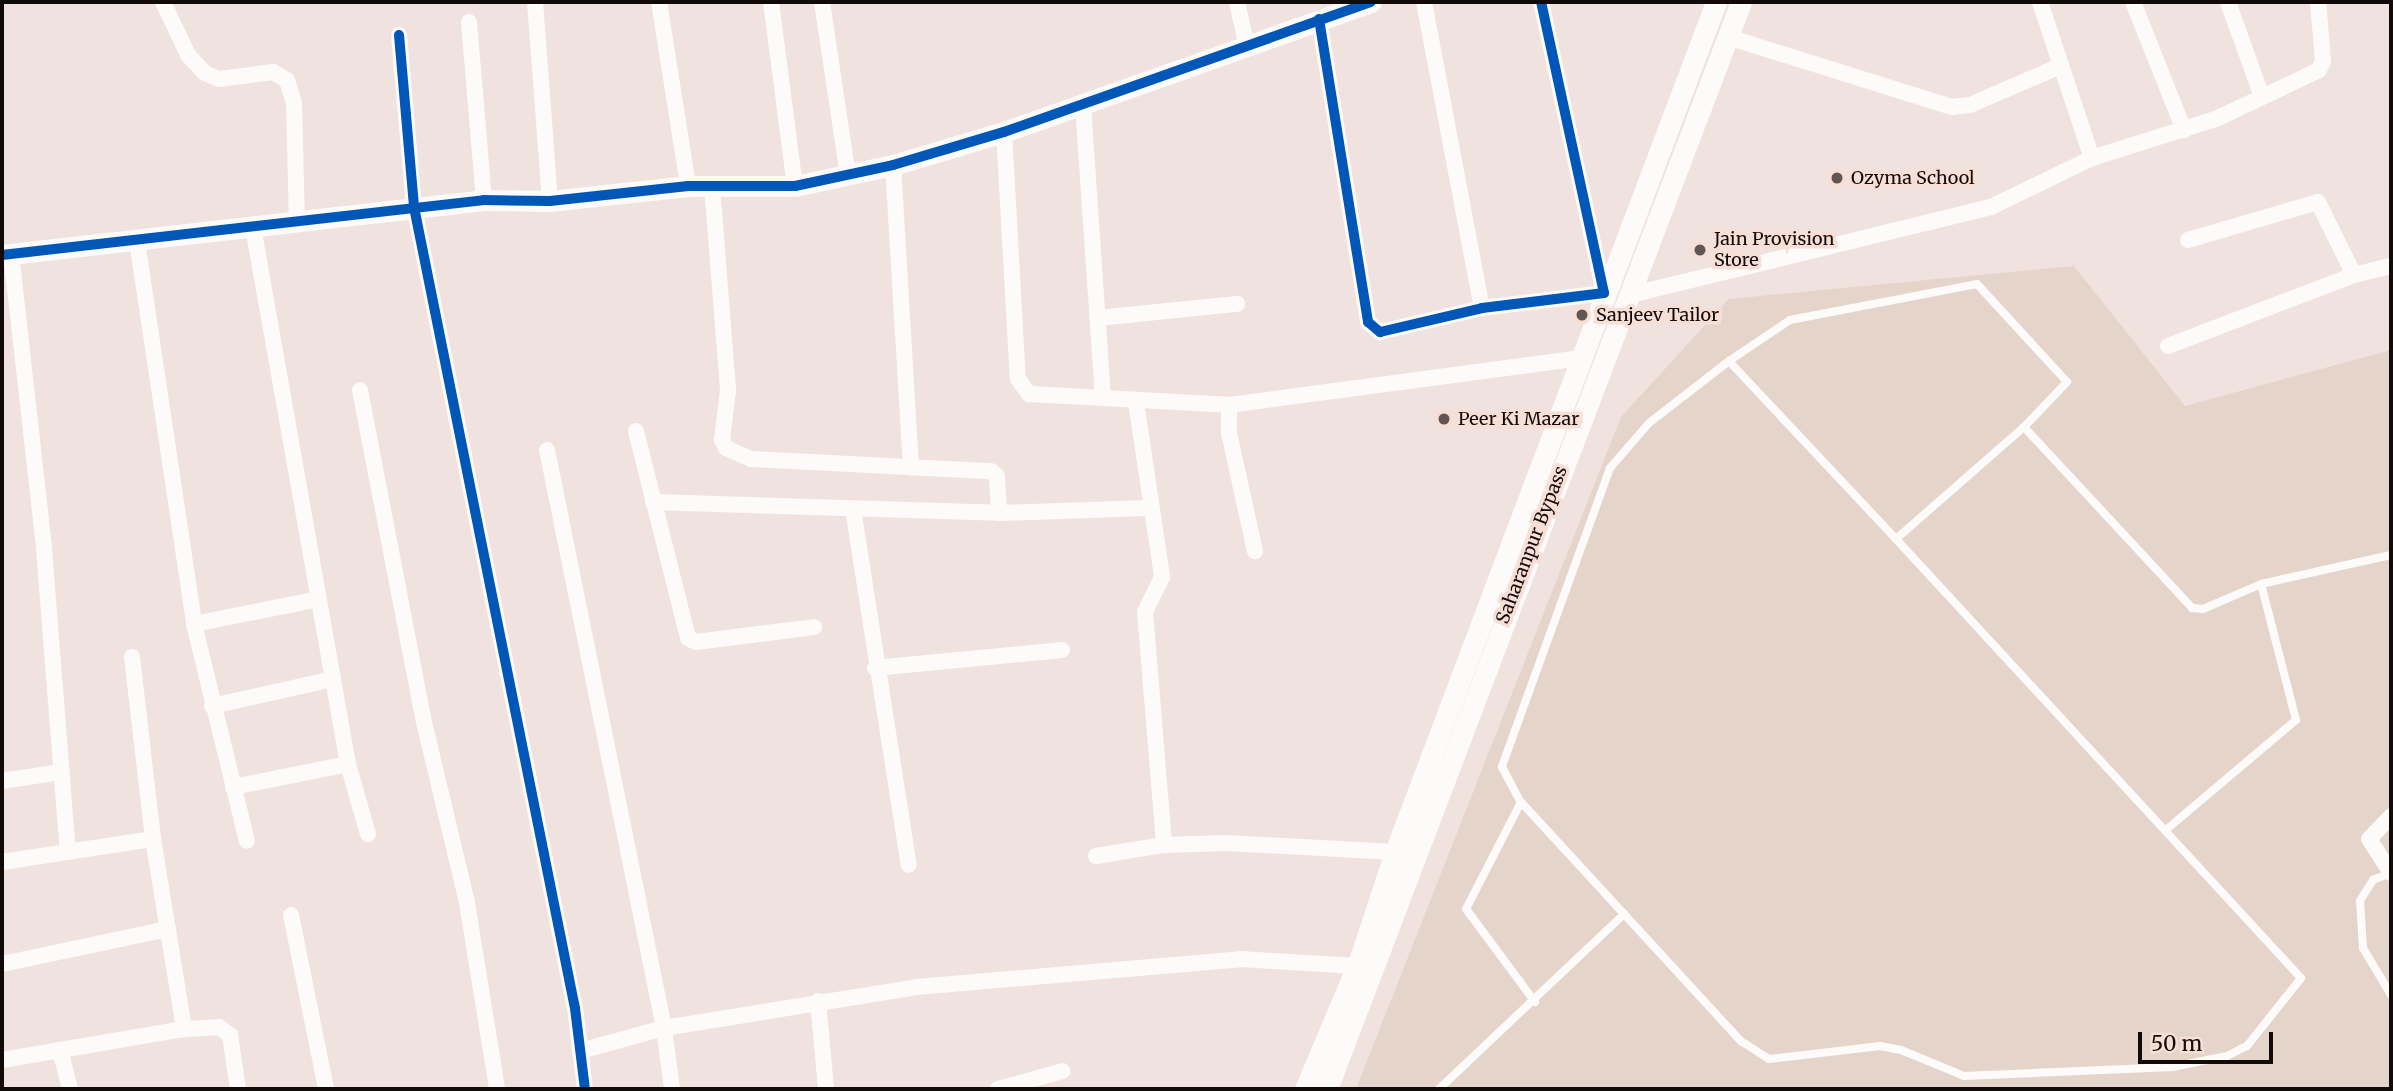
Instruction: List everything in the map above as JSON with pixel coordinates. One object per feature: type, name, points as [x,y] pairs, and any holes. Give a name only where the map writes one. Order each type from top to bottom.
[{"type":"main road","points":[[7,254],[297,223],[414,207],[484,201],[550,201],[688,186],[795,186],[893,165],[1004,132],[1371,2]]},
{"type":"main road","points":[[1305,1089],[1357,966],[1395,852],[1716,2]]},
{"type":"main road","name":"Saharanpur Bypass","points":[[1327,1089],[1741,2]]},
{"type":"street","points":[[163,2],[188,55],[205,73],[219,79],[273,72],[287,80],[294,103],[297,223]]},
{"type":"street","points":[[535,2],[550,201]]},
{"type":"street","points":[[659,2],[688,186]]},
{"type":"street","points":[[771,2],[795,186]]},
{"type":"street","points":[[822,2],[849,175]]},
{"type":"street","points":[[1237,2],[1247,47]]},
{"type":"street","points":[[1424,2],[1482,307]]},
{"type":"street","points":[[1319,19],[1338,153],[1371,327],[1380,332],[1482,307],[1604,293],[1541,2]]},
{"type":"street","points":[[2040,2],[2092,158]]},
{"type":"street","points":[[2133,2],[2183,130]]},
{"type":"street","points":[[2228,2],[2262,97]]},
{"type":"street","points":[[1630,295],[1991,207],[2092,158],[2183,130],[2262,97],[2319,70],[2323,61],[2318,2]]},
{"type":"street","points":[[469,22],[484,201]]},
{"type":"street","points":[[399,35],[414,207],[580,1051],[584,1089]]},
{"type":"street","points":[[1728,37],[1951,107],[1970,105],[2060,66]]},
{"type":"street","points":[[1083,104],[1103,397]]},
{"type":"street","points":[[1004,132],[1009,273],[1020,388],[1029,394],[1103,397],[1136,402],[1229,405],[1582,358]]},
{"type":"street","points":[[893,165],[911,467]]},
{"type":"street","points":[[712,187],[728,390],[722,440],[726,448],[751,460],[994,472],[999,513]]},
{"type":"street","points":[[2189,240],[2318,202],[2354,275]]},
{"type":"street","points":[[253,227],[348,764],[368,834]]},
{"type":"street","points":[[137,241],[194,624],[247,841]]},
{"type":"street","points":[[7,254],[44,549],[68,852]]},
{"type":"street","points":[[2168,346],[2354,275],[2391,266]]},
{"type":"street","points":[[1098,318],[1237,304]]},
{"type":"street","points":[[360,390],[424,722],[467,903],[497,1089]]},
{"type":"street","points":[[1136,402],[1149,508],[1162,577],[1145,612],[1164,845]]},
{"type":"street","points":[[1229,405],[1229,433],[1255,551]]},
{"type":"street","points":[[636,431],[691,641],[814,627]]},
{"type":"street","points":[[547,450],[664,1028],[672,1089]]},
{"type":"street","points":[[653,502],[999,513],[1149,508]]},
{"type":"street","points":[[852,509],[875,668],[909,866]]},
{"type":"street","points":[[194,624],[319,599]]},
{"type":"street","points":[[875,668],[1062,650]]},
{"type":"street","points":[[132,657],[153,839],[184,1028]]},
{"type":"street","points":[[212,706],[333,679]]},
{"type":"street","points":[[233,787],[348,764]]},
{"type":"street","points":[[2,781],[61,772]]},
{"type":"street","points":[[2391,816],[2369,838],[2391,873]]},
{"type":"street","points":[[2,862],[153,839]]},
{"type":"street","points":[[1096,856],[1164,845],[1395,852]]},
{"type":"street","points":[[291,915],[326,1089]]},
{"type":"street","points":[[2,964],[168,929]]},
{"type":"street","points":[[580,1051],[664,1028],[818,1001],[918,987],[1241,959],[1357,966]]},
{"type":"street","points":[[818,1001],[826,1089]]},
{"type":"street","points":[[2,1060],[184,1028],[226,1030],[237,1089]]},
{"type":"street","points":[[60,1050],[70,1089]]},
{"type":"street","points":[[998,1089],[1063,1071]]},
{"type":"lane","points":[[1729,361],[2167,829],[2301,978],[2247,1046],[2227,1056],[2173,1067],[1964,1076],[1901,1050],[1880,1046],[1769,1059],[1741,1041],[1521,802],[1502,767],[1610,468],[1648,423],[1729,361],[1790,320],[1977,284],[2067,382],[2024,428],[1896,539]]},
{"type":"lane","points":[[2024,428],[2185,604],[2203,609],[2261,584],[2391,555]]},
{"type":"lane","points":[[2167,829],[2296,720],[2261,584]]},
{"type":"lane","points":[[1521,802],[1466,909],[1535,1002]]},
{"type":"lane","points":[[2391,873],[2373,880],[2360,901],[2363,948],[2391,995]]},
{"type":"lane","points":[[1439,1089],[1535,1002],[1624,914]]},
{"type":"shaded area","points":[[2074,266],[2185,406],[2391,350],[2391,1089],[1356,1089],[1621,417],[1729,299]]},
{"type":"cycle path","points":[[2,255],[484,200],[550,201],[688,186],[795,186],[893,165],[1004,132],[1371,2]]},
{"type":"cycle path","points":[[1319,19],[1368,322],[1380,332],[1482,308],[1604,293],[1541,2]]},
{"type":"cycle path","points":[[399,35],[414,207],[575,1008],[585,1089]]},
{"type":"place","name":"Ozyma School","points":[[1837,178]]},
{"type":"place","name":"Jain Provision Store","points":[[1700,250]]},
{"type":"place","name":"Sanjeev Tailor","points":[[1582,315]]},
{"type":"place","name":"Peer Ki Mazar","points":[[1444,419]]}]
